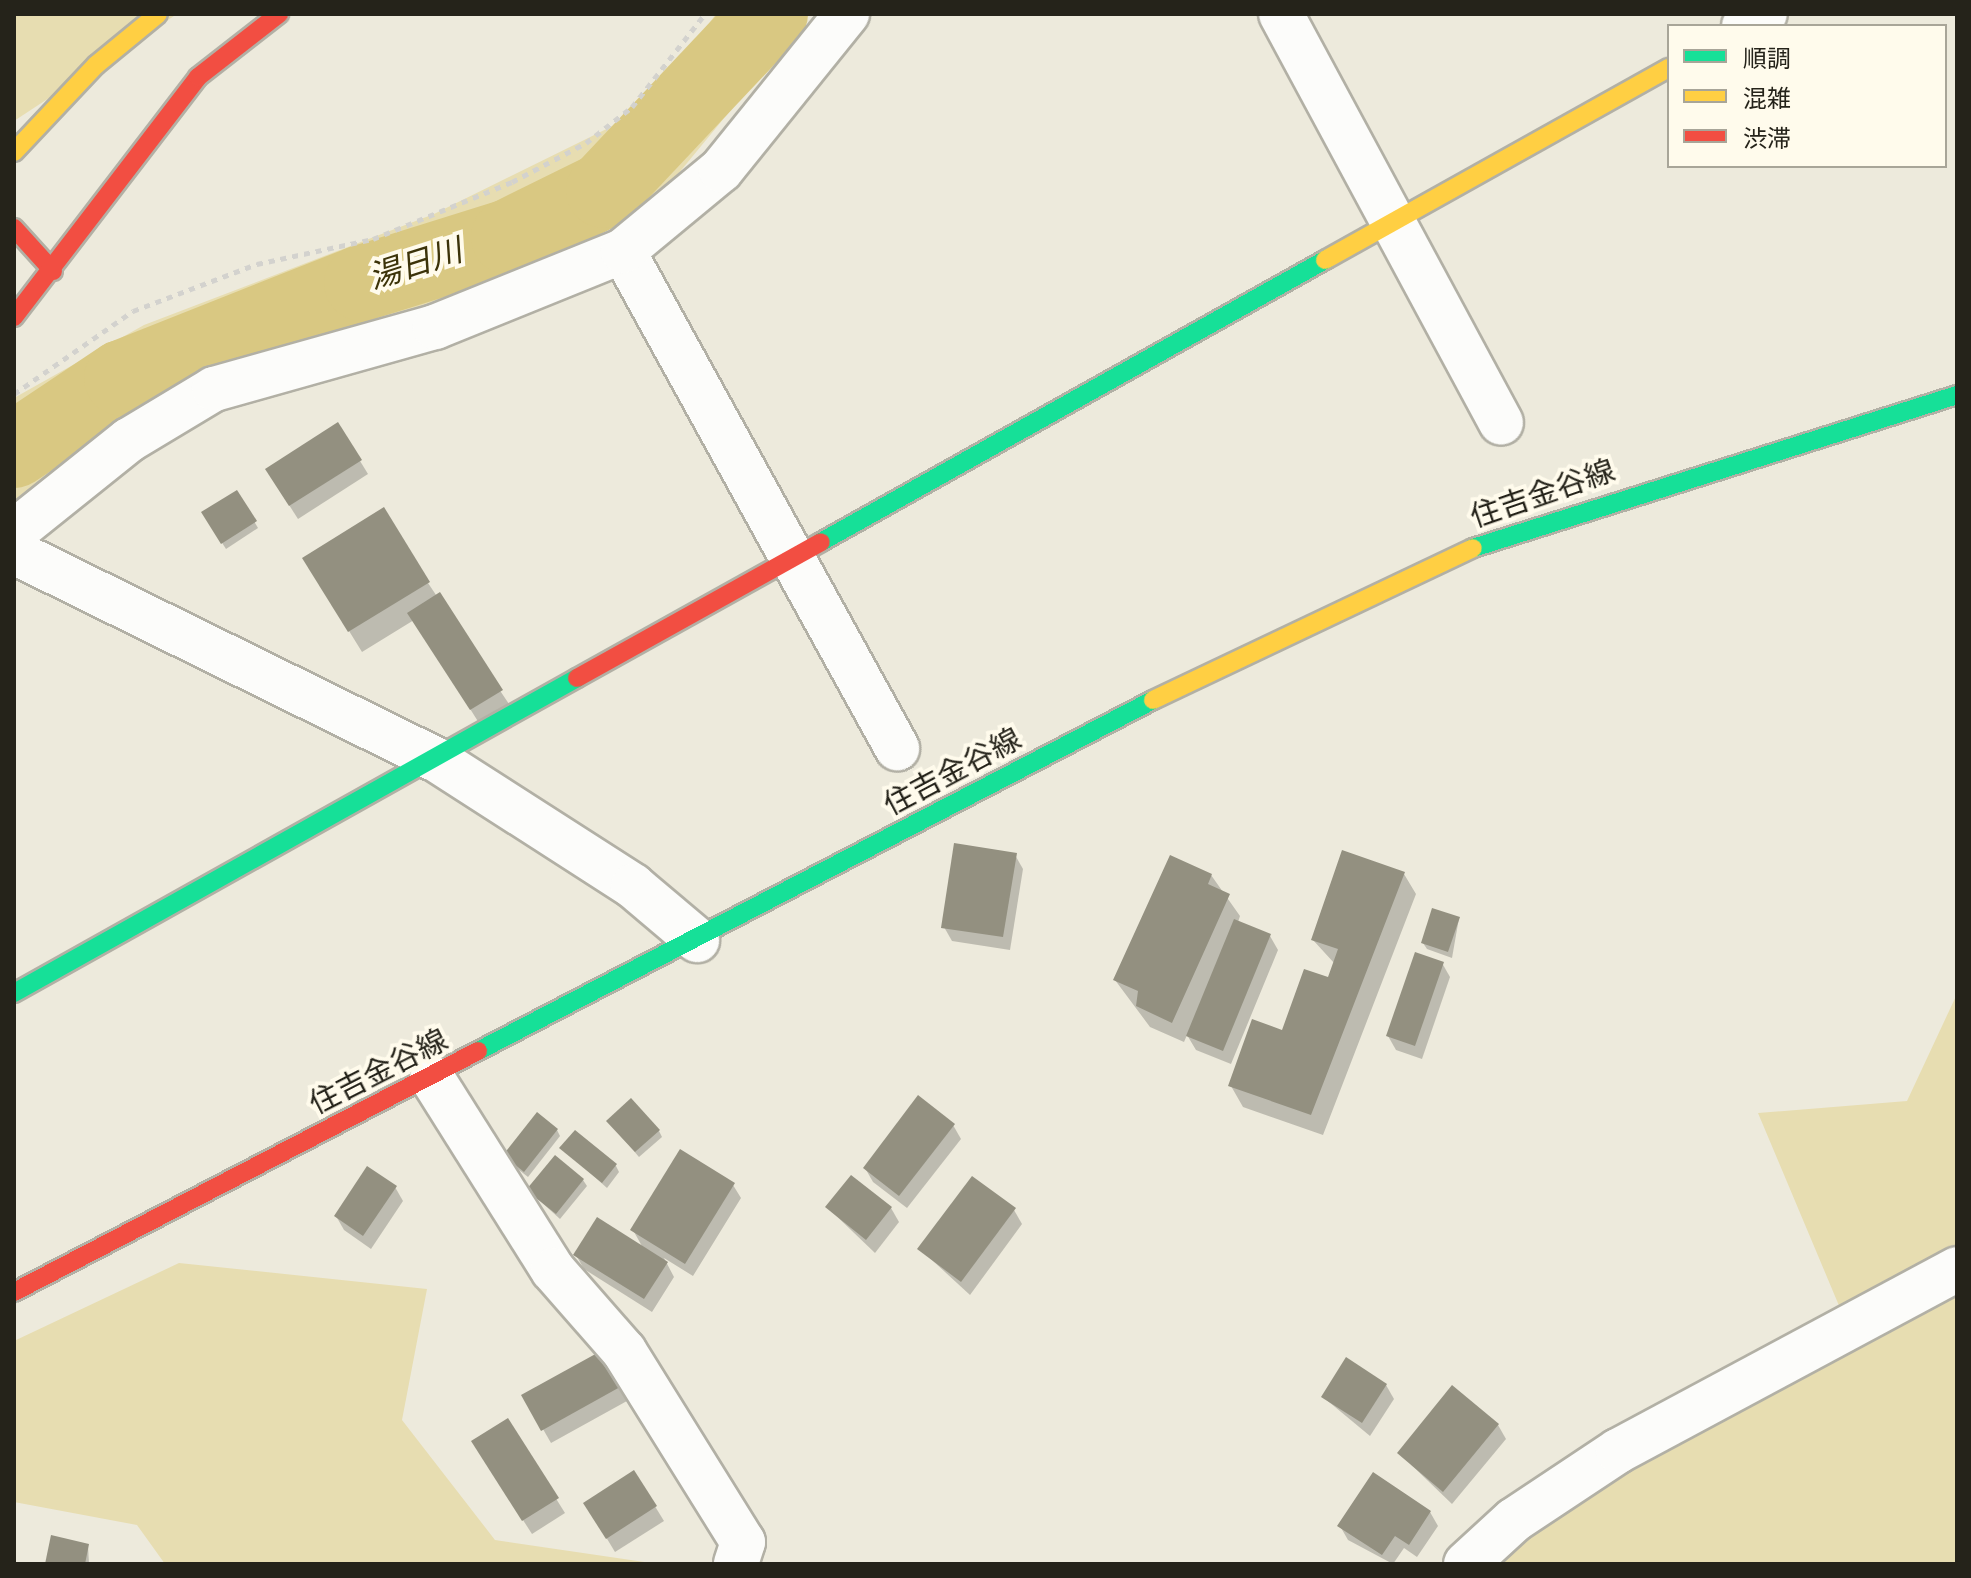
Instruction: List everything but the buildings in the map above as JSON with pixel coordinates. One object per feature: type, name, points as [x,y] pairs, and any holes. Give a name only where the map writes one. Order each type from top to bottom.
[{"type":"street","points":[[14,152],[96,65],[158,14]]},
{"type":"street","points":[[14,317],[53,271],[198,77],[279,14]]},
{"type":"street","points":[[14,532],[129,440],[214,389],[435,327],[623,251],[721,170],[847,14]]},
{"type":"street","points":[[1281,14],[1501,422]]},
{"type":"street","points":[[1748,24],[1765,14]]},
{"type":"street","points":[[14,993],[437,760],[1667,69]]},
{"type":"street","points":[[14,228],[53,271]]},
{"type":"street","points":[[623,251],[791,561],[897,748]]},
{"type":"street","name":"住吉金谷線","points":[[14,1292],[432,1078],[1183,684],[1447,557],[1763,451],[1957,395]]},
{"type":"street","points":[[14,552],[437,760],[633,886],[697,940]]},
{"type":"street","points":[[432,1078],[553,1270],[624,1351],[743,1542],[736,1564]]},
{"type":"street","points":[[1466,1564],[1514,1520],[1618,1451],[1957,1269]]},
{"type":"path","points":[[14,394],[133,311],[257,264],[373,239],[512,182],[586,143],[632,107],[705,14]]},
{"type":"shaded area","points":[[14,14],[177,14],[14,121]]},
{"type":"shaded area","points":[[716,14],[810,14],[659,197],[511,278],[224,371],[14,506],[14,398],[144,325],[434,214],[643,111]]},
{"type":"shaded area","points":[[1957,994],[1957,1260],[1840,1308],[1758,1113],[1907,1101]]},
{"type":"shaded area","points":[[179,1263],[427,1289],[402,1420],[495,1540],[658,1564],[165,1564],[137,1525],[14,1502],[14,1341]]},
{"type":"shaded area","points":[[1957,1281],[1957,1564],[1487,1564],[1618,1451]]},
{"type":"waterway","name":"湯日川","points":[[14,450],[122,378],[362,283],[509,237],[604,190],[770,14]]},
{"type":"traffic: fast","points":[[821,542],[1325,260]]},
{"type":"traffic: fast","points":[[1473,548],[1957,395]]},
{"type":"traffic: fast","points":[[14,993],[577,678]]},
{"type":"traffic: fast","points":[[478,1051],[1153,700]]},
{"type":"traffic: slow","points":[[14,152],[96,65],[158,14]]},
{"type":"traffic: slow","points":[[1325,260],[1667,69]]},
{"type":"traffic: slow","points":[[1153,700],[1473,548]]},
{"type":"traffic: jam","points":[[14,317],[198,77],[279,14]]},
{"type":"traffic: jam","points":[[14,228],[53,271]]},
{"type":"traffic: jam","points":[[577,678],[821,542]]},
{"type":"traffic: jam","points":[[14,1292],[478,1051]]}]
